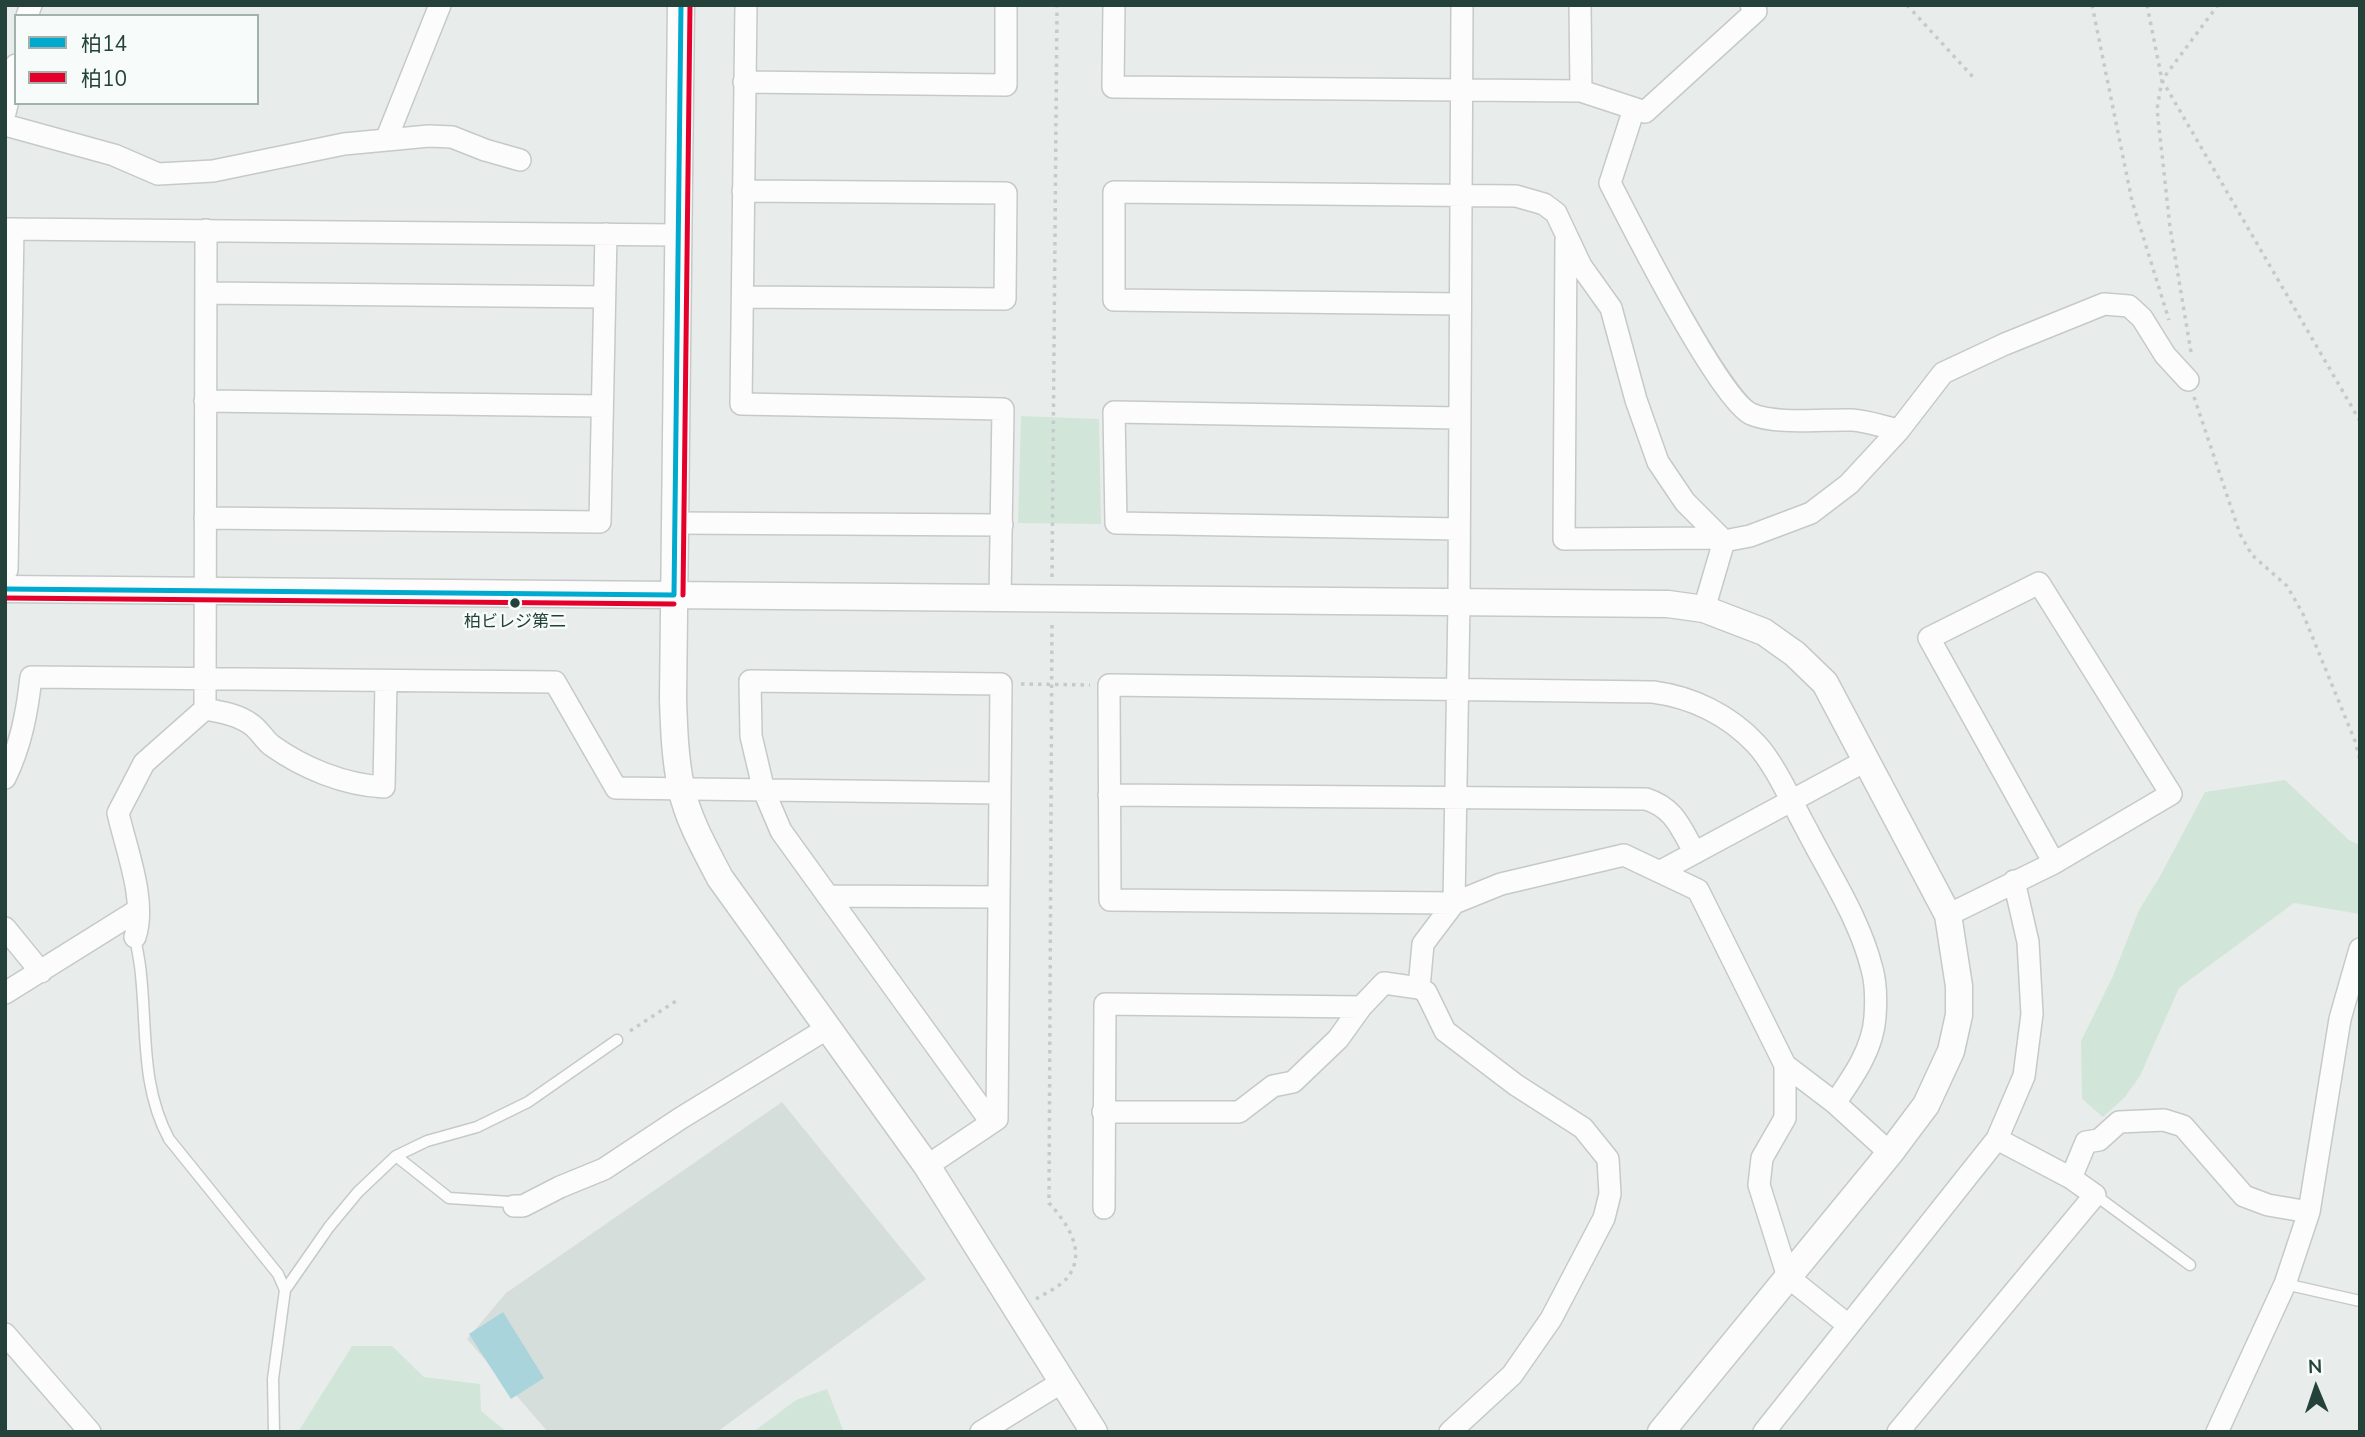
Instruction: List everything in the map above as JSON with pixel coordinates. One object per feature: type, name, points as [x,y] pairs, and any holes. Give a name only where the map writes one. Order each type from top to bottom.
[{"type":"street","points":[[386,140],[440,5]]},
{"type":"street","points":[[681,5],[674,595],[675,743],[681,789],[696,834],[720,878],[927,1167],[1094,1432]]},
{"type":"street","points":[[746,5],[741,404],[1003,409],[1000,599]]},
{"type":"street","points":[[744,82],[1006,85],[1006,5]]},
{"type":"street","points":[[1114,5],[1114,87],[1581,91],[1645,112],[1756,11],[1751,5]]},
{"type":"street","points":[[1419,988],[1423,944],[1454,903],[1459,603],[1462,5]]},
{"type":"street","points":[[1580,5],[1581,91]]},
{"type":"street","points":[[5,113],[14,74]]},
{"type":"street","points":[[1634,108],[1610,183],[1655,269],[1737,404],[1751,414],[1779,419],[1856,421],[1899,430]]},
{"type":"street","points":[[5,125],[114,155],[158,174],[213,171],[344,144],[429,136],[452,137],[520,160]]},
{"type":"street","points":[[743,297],[1005,299],[1006,206],[1006,193],[744,191]]},
{"type":"street","points":[[1461,304],[1114,300],[1114,192],[1516,196],[1544,204],[1556,213],[1581,266],[1611,308],[1636,400],[1658,462],[1685,502],[1722,540]]},
{"type":"street","points":[[678,235],[9,229],[6,580],[205,590],[1668,604],[1704,608],[1764,632],[1795,654],[1825,683],[1948,915],[1959,986],[1959,1016],[1951,1051],[1926,1105],[1890,1153],[1661,1432]]},
{"type":"street","points":[[135,937],[139,924],[138,910],[132,870],[118,813],[144,763],[205,709],[206,230]]},
{"type":"street","points":[[205,518],[600,522],[606,234]]},
{"type":"street","points":[[1566,234],[1564,539],[1722,540],[1750,536],[1811,513],[1849,484],[1899,430],[1942,373],[2104,304],[2129,306],[2142,318],[2165,355],[2188,380]]},
{"type":"street","points":[[206,293],[604,297]]},
{"type":"street","points":[[205,401],[602,406]]},
{"type":"street","points":[[1459,418],[1114,412],[1116,523],[1459,529]]},
{"type":"street","points":[[676,523],[1002,526]]},
{"type":"street","points":[[1704,608],[1722,540]]},
{"type":"street","points":[[1948,915],[2054,863],[2171,793],[2039,583],[1929,638],[2054,863]]},
{"type":"street","points":[[5,778],[17,754],[27,715],[31,677],[555,681],[616,788],[999,793]]},
{"type":"street","points":[[205,709],[226,712],[252,724],[270,744],[312,769],[365,786],[384,787],[386,681]]},
{"type":"street","points":[[927,1167],[997,1119],[1001,684],[750,681],[751,736],[764,791],[782,831],[991,1122]]},
{"type":"street","points":[[1835,1103],[1858,1070],[1875,1019],[1873,972],[1861,933],[1791,801],[1758,746],[1744,732],[1714,712],[1685,698],[1653,692],[1109,685],[1110,900],[1454,903],[1502,884],[1624,855],[1698,890],[1785,1065],[1835,1103],[1890,1153]]},
{"type":"street","points":[[1661,872],[1867,761]]},
{"type":"street","points":[[1109,795],[1646,799],[1671,812],[1695,853]]},
{"type":"street","points":[[1772,1429],[1848,1325],[1997,1139],[2024,1076],[2032,1014],[2028,942],[2014,881]]},
{"type":"street","points":[[828,896],[998,897]]},
{"type":"street","points":[[5,993],[138,910]]},
{"type":"street","points":[[5,928],[41,972]]},
{"type":"street","points":[[2217,1432],[2284,1284],[2309,1212],[2340,1019],[2360,949]]},
{"type":"street","points":[[1103,1112],[1238,1112],[1273,1086],[1293,1082],[1338,1039],[1360,1007],[1384,984],[1419,988],[1426,992],[1445,1031],[1516,1086],[1583,1128],[1608,1159],[1609,1194],[1604,1218],[1551,1319],[1512,1375],[1450,1432]]},
{"type":"street","points":[[1104,1208],[1105,1004],[1360,1007]]},
{"type":"street","points":[[514,1206],[523,1206],[604,1169],[681,1118],[828,1028]]},
{"type":"street","points":[[1785,1065],[1785,1118],[1762,1158],[1759,1185],[1788,1277],[1848,1325]]},
{"type":"street","points":[[2071,1178],[2086,1142],[2099,1140],[2119,1122],[2164,1121],[2183,1126],[2244,1196],[2268,1205],[2309,1212]]},
{"type":"street","points":[[1898,1432],[2095,1195],[2071,1178],[1997,1139]]},
{"type":"street","points":[[5,1334],[90,1432]]},
{"type":"street","points":[[981,1432],[1062,1382]]},
{"type":"lane","points":[[135,937],[141,974],[146,1063],[159,1120],[169,1139],[278,1274],[285,1290]]},
{"type":"lane","points":[[275,1432],[273,1379],[285,1290],[329,1227],[358,1192],[396,1156],[427,1141],[477,1127],[528,1102],[602,1057],[617,1040]]},
{"type":"lane","points":[[396,1156],[449,1198],[510,1202],[514,1206]]},
{"type":"lane","points":[[2095,1195],[2190,1265]]},
{"type":"lane","points":[[2284,1284],[2360,1301]]},
{"type":"path","points":[[1018,1311],[1067,1279],[1074,1265],[1077,1248],[1064,1219],[1049,1203],[1057,5]]},
{"type":"path","points":[[1907,5],[1973,77]]},
{"type":"path","points":[[2092,5],[2132,201],[2171,325]]},
{"type":"path","points":[[2147,5],[2162,80],[2360,421]]},
{"type":"path","points":[[2179,350],[2191,354],[2170,227],[2157,109],[2162,80],[2218,5]]},
{"type":"path","points":[[2188,380],[2240,534],[2252,555],[2287,586],[2303,614],[2355,741],[2360,760]]},
{"type":"path","points":[[1001,684],[1109,685]]},
{"type":"path","points":[[617,1040],[679,999]]},
{"type":"shaded area","points":[[782,1102],[926,1279],[717,1432],[548,1432],[467,1339],[506,1293]]},
{"type":"green space","points":[[1021,416],[1099,419],[1101,524],[1018,523]]},
{"type":"green space","points":[[2285,780],[2349,840],[2360,845],[2360,914],[2294,903],[2179,988],[2140,1076],[2125,1097],[2103,1117],[2082,1099],[2081,1041],[2113,976],[2139,910],[2205,792]]},
{"type":"green space","points":[[352,1346],[392,1346],[424,1377],[480,1384],[481,1411],[507,1432],[298,1432]]},
{"type":"green space","points":[[827,1389],[844,1432],[753,1432],[796,1400]]},
{"type":"water","points":[[503,1312],[544,1378],[511,1399],[469,1334]]},
{"type":"transit line","name":"柏14","points":[[674,595],[681,5]]},
{"type":"transit line","name":"柏10","points":[[683,595],[690,5]]},
{"type":"transit line","name":"柏14","points":[[5,589],[674,595]]},
{"type":"transit line","name":"柏10","points":[[5,598],[674,604]]},
{"type":"place","name":"柏ビレジ第二","points":[[515,603]]}]
